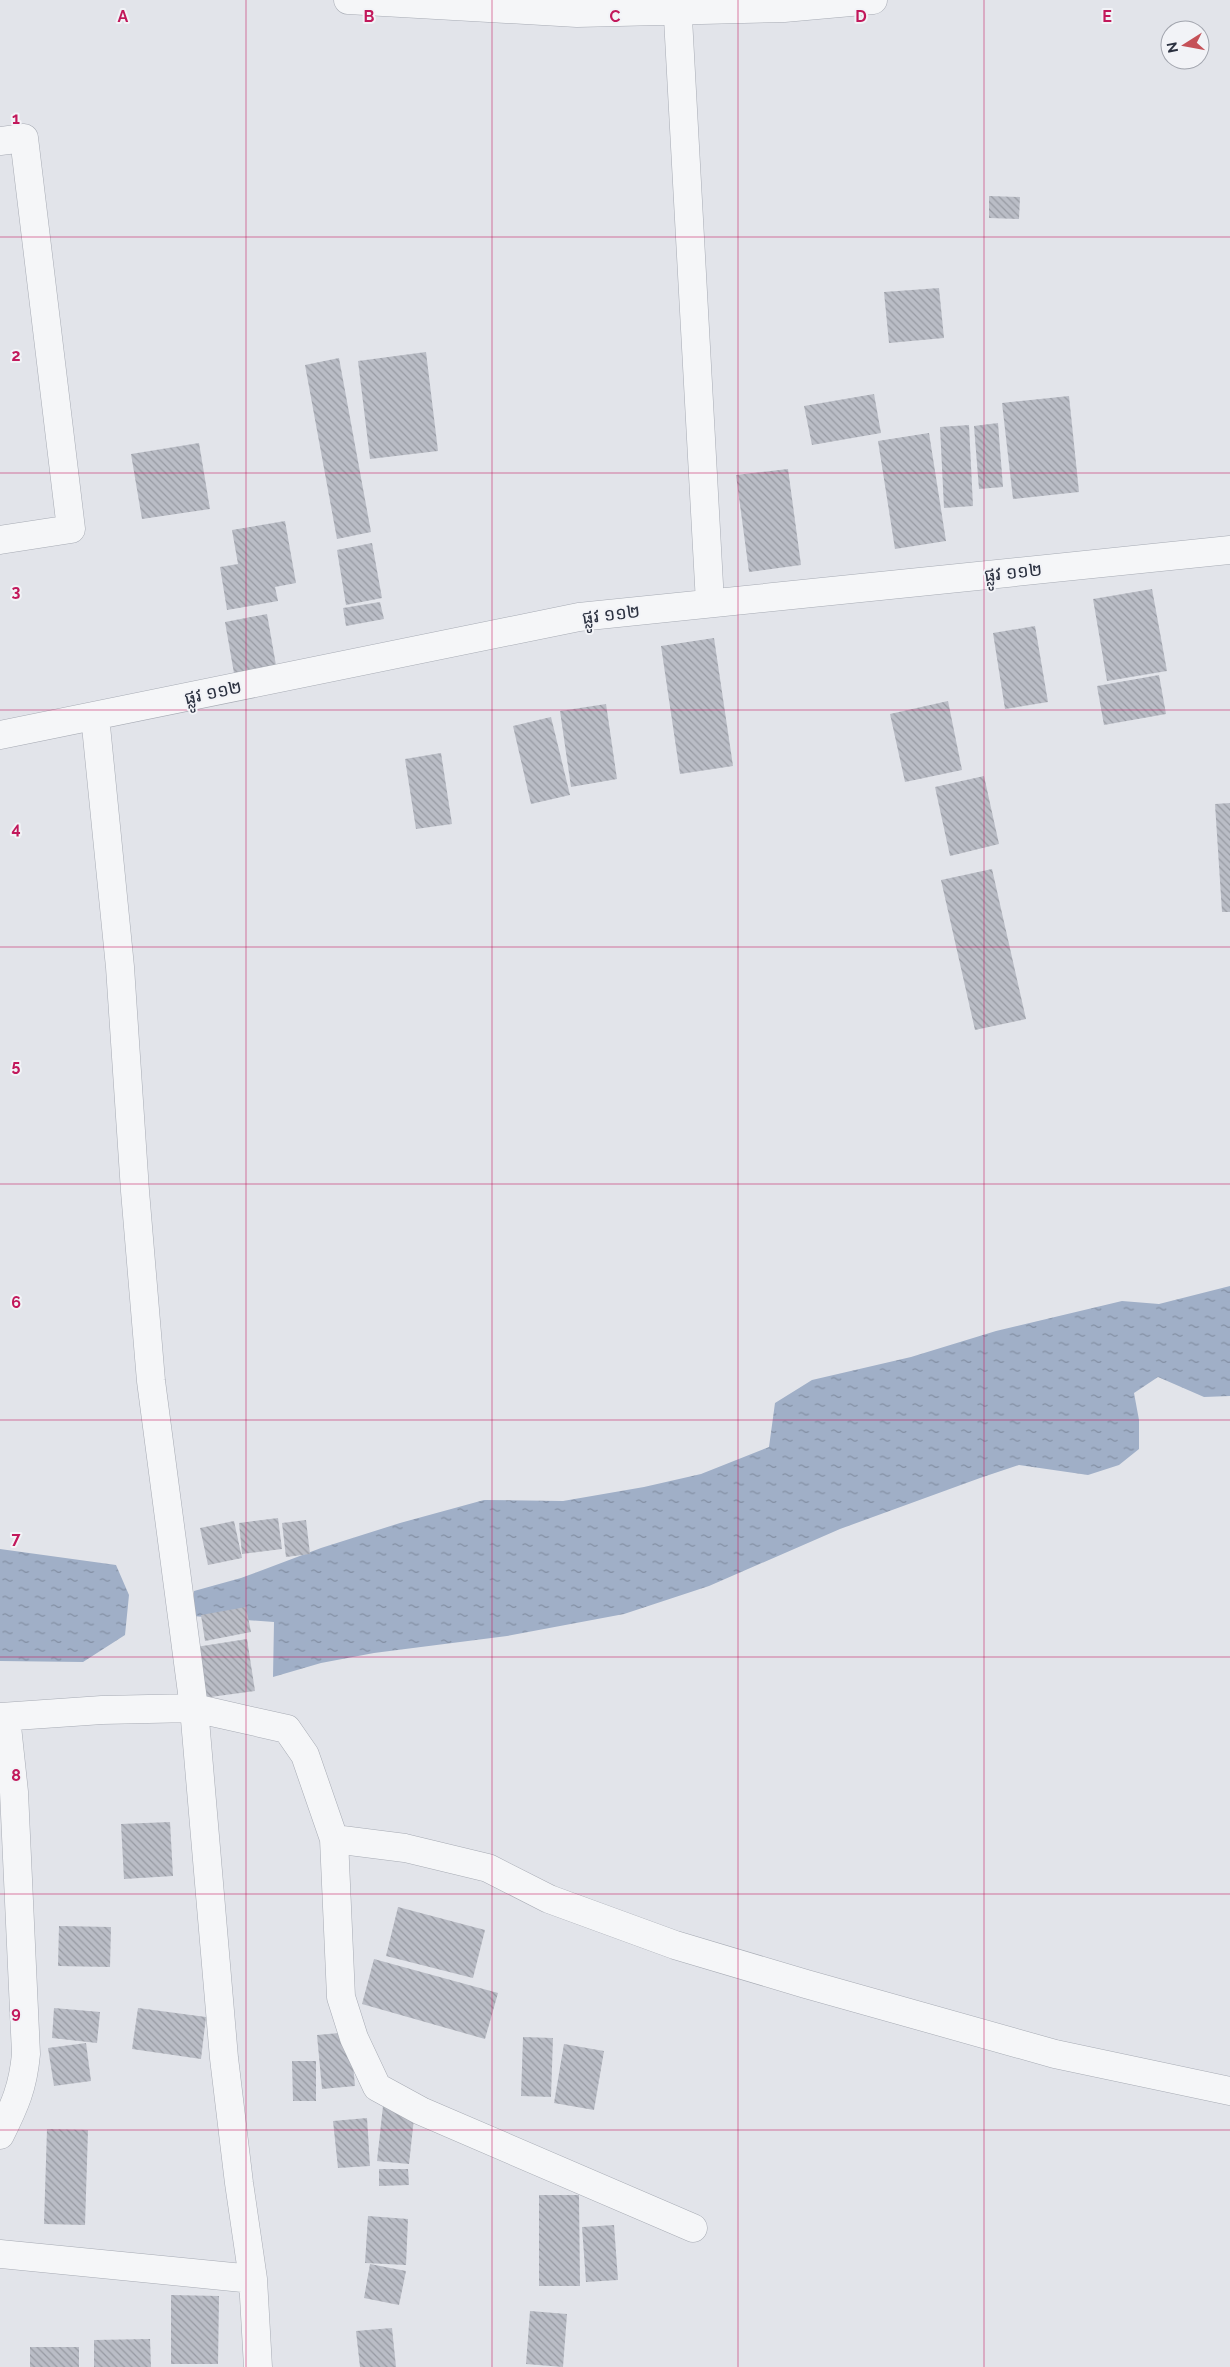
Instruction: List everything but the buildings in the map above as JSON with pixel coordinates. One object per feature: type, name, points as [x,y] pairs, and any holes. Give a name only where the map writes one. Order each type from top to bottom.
[{"type":"street","points":[[348,0],[577,13],[678,5],[784,8],[873,0]]},
{"type":"street","points":[[678,5],[710,603]]},
{"type":"street","points":[[0,141],[24,138],[71,528],[0,540]]},
{"type":"street","name":"ផ្លូវ ១១២","points":[[0,735],[579,617],[1230,550]]},
{"type":"street","points":[[95,716],[120,967],[135,1191],[151,1381],[194,1708],[224,2058],[253,2279],[258,2367]]},
{"type":"street","points":[[0,2135],[18,2097],[24,2075],[26,2054],[14,1792],[3,1717],[102,1710],[194,1708],[287,1729],[305,1756],[334,1839],[340,1997],[354,2038],[377,2087],[421,2111],[694,2228]]},
{"type":"street","points":[[334,1839],[405,1848],[488,1868],[549,1899],[675,1945],[1055,2054],[1230,2090]]},
{"type":"street","points":[[0,2254],[253,2279]]},
{"type":"water","points":[[1230,1286],[1230,1396],[1204,1397],[1158,1377],[1134,1393],[1139,1420],[1139,1449],[1119,1465],[1088,1475],[1019,1465],[840,1529],[709,1586],[624,1614],[507,1636],[374,1653],[321,1663],[273,1677],[274,1622],[192,1616],[194,1591],[241,1578],[321,1548],[400,1523],[484,1500],[563,1501],[644,1487],[701,1474],[769,1447],[775,1403],[812,1380],[911,1357],[996,1331],[1122,1301],[1159,1304]]},
{"type":"water","points":[[0,1549],[116,1565],[129,1595],[125,1635],[83,1662],[0,1661]]}]
